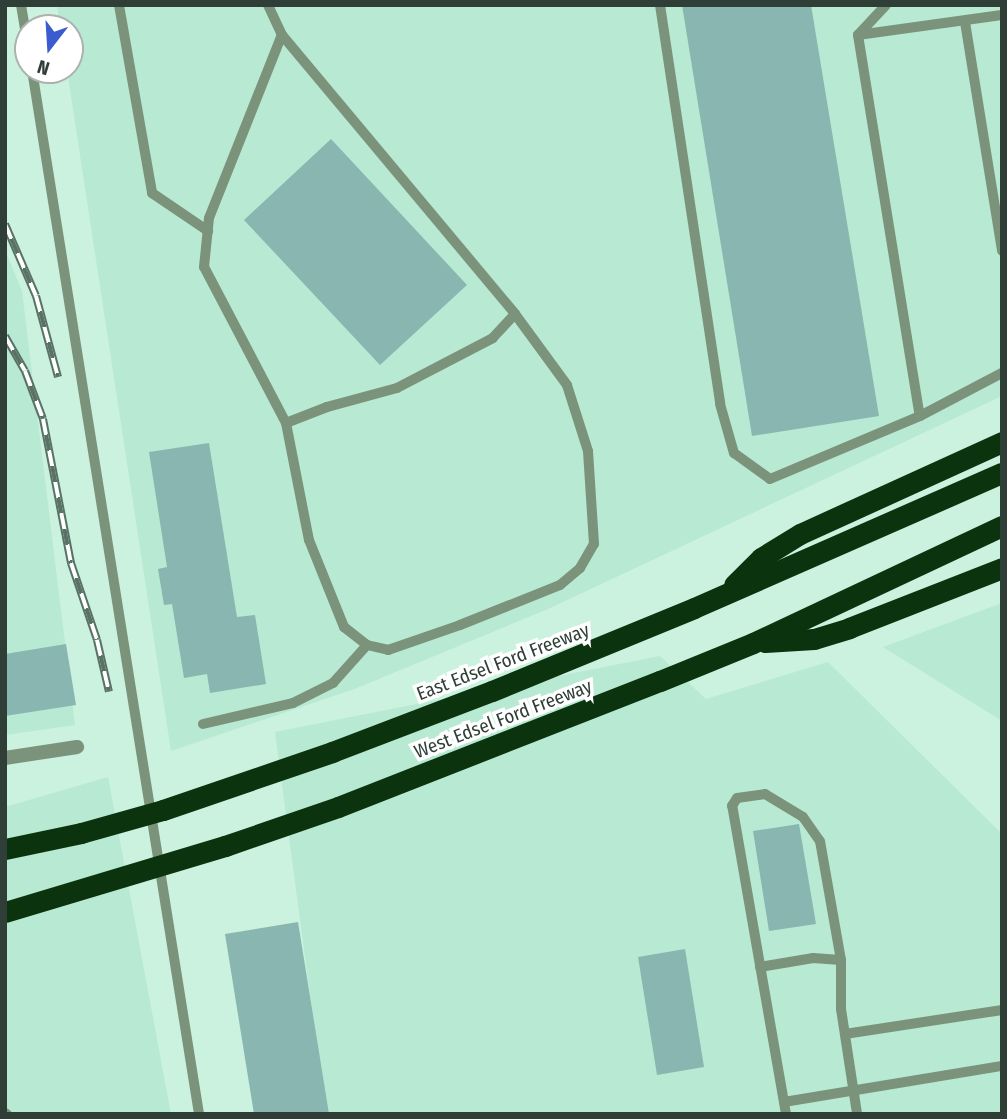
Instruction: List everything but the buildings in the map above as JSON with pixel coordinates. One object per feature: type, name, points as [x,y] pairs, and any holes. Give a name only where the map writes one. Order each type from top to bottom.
[{"type":"highway","points":[[724,594],[761,558],[800,534],[1002,442]]},
{"type":"highway","name":"East Edsel Ford Freeway","points":[[5,847],[81,833],[163,810],[332,752],[492,691],[694,608],[1002,473]]},
{"type":"highway","name":"West Edsel Ford Freeway","points":[[5,912],[225,846],[338,807],[753,643],[1002,526]]},
{"type":"highway","points":[[753,643],[814,639],[1002,568]]},
{"type":"street","points":[[5,758],[77,747]]},
{"type":"lane","points":[[119,5],[152,193],[208,231]]},
{"type":"lane","points":[[268,5],[282,35],[515,314],[567,385],[588,451],[594,544],[580,568],[560,585],[460,625],[388,649],[367,645],[344,627],[309,540],[286,423],[204,267],[209,218],[282,35]]},
{"type":"lane","points":[[660,5],[720,404],[734,453],[770,479],[920,416],[1002,373]]},
{"type":"lane","points":[[858,35],[886,5]]},
{"type":"lane","points":[[858,35],[1002,15]]},
{"type":"lane","points":[[965,22],[1002,251]]},
{"type":"lane","points":[[858,35],[920,416]]},
{"type":"lane","points":[[34,84],[199,1114]]},
{"type":"lane","points":[[286,423],[327,407],[397,388],[493,338],[515,314]]},
{"type":"lane","points":[[203,724],[303,698],[334,683],[367,645]]},
{"type":"lane","points":[[857,1114],[854,1091],[845,1034],[841,960],[820,841],[803,817],[765,794],[737,798],[732,806],[785,1108],[854,1091],[1002,1066]]},
{"type":"lane","points":[[761,967],[813,958],[841,960]]},
{"type":"lane","points":[[845,1034],[1002,1010]]},
{"type":"shaded area","points":[[57,5],[1002,5],[1002,396],[548,609],[357,688],[171,751],[69,84],[84,84],[84,14],[58,14]]},
{"type":"shaded area","points":[[5,250],[22,291],[75,725],[5,735]]},
{"type":"shaded area","points":[[1002,603],[1002,721],[883,647]]},
{"type":"shaded area","points":[[660,656],[706,699],[828,662],[1002,834],[1002,1114],[326,1114],[275,732]]},
{"type":"shaded area","points":[[108,777],[171,1114],[5,1114],[5,807]]},
{"type":"railway","points":[[5,224],[36,296],[58,377]]},
{"type":"railway","points":[[5,336],[25,371],[43,419],[71,563],[97,640],[109,692]]}]
